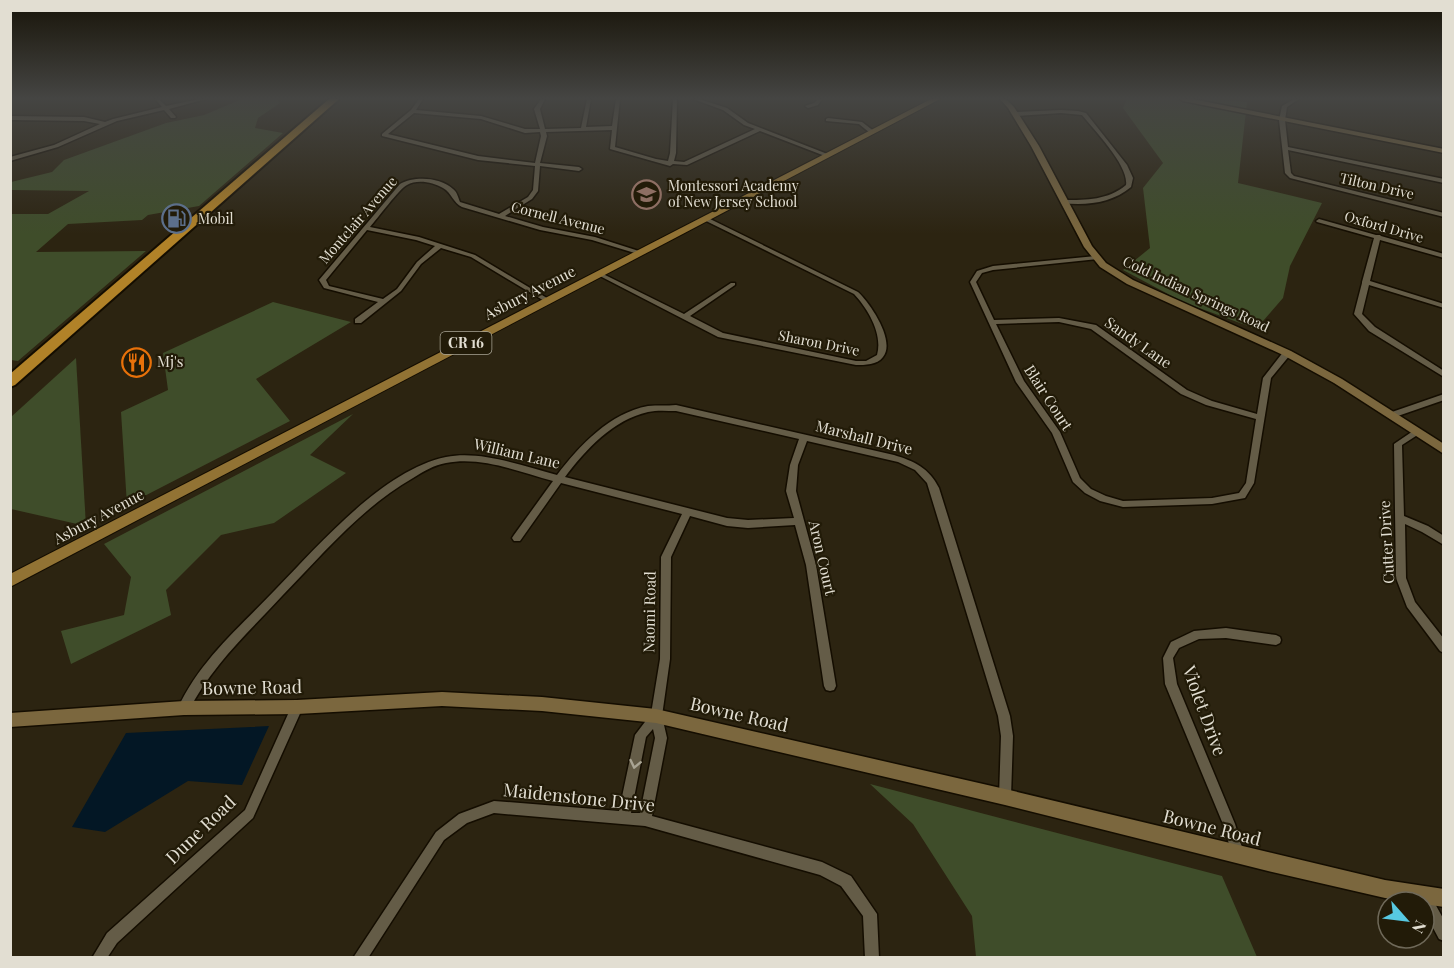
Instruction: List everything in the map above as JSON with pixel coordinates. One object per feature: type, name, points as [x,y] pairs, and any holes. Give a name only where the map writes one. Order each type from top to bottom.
[{"type":"highway","points":[[10,382],[282,144]]},
{"type":"main road","name":"Asbury Avenue","points":[[10,581],[848,144]]},
{"type":"street","points":[[10,152],[13,159],[60,144]]},
{"type":"street","points":[[429,144],[478,158],[579,170]]},
{"type":"street","points":[[501,216],[534,194],[537,188],[541,144]]},
{"type":"street","points":[[611,144],[614,150],[670,164],[693,162],[729,144]]},
{"type":"street","points":[[670,164],[673,144]]},
{"type":"street","points":[[799,144],[827,155]]},
{"type":"street","name":"Cold Indian Springs Road","points":[[1032,144],[1096,258],[1130,282],[1287,353],[1338,381],[1443,450]]},
{"type":"street","points":[[1064,202],[1092,201],[1119,194],[1129,186],[1129,173],[1107,144]]},
{"type":"street","name":"Tilton Drive","points":[[1285,144],[1288,173],[1296,179],[1443,215]]},
{"type":"street","points":[[1408,144],[1443,151]]},
{"type":"street","points":[[1285,148],[1443,181]]},
{"type":"street","name":"Cornell Avenue","points":[[409,181],[447,188],[460,204],[542,229],[593,238],[640,253]]},
{"type":"street","name":"Montclair Avenue","points":[[382,301],[326,287],[322,283],[409,181]]},
{"type":"street","name":"Sharon Drive","points":[[599,274],[729,338],[856,363],[877,360],[883,351],[873,314],[867,303],[856,292],[706,219]]},
{"type":"street","name":"Oxford Drive","points":[[1319,221],[1443,256]]},
{"type":"street","points":[[367,228],[440,245],[484,261],[548,301]]},
{"type":"street","points":[[1378,236],[1357,310],[1360,319],[1443,375]]},
{"type":"street","points":[[358,321],[399,290],[419,263],[440,245]]},
{"type":"street","name":"Blair Court","points":[[1096,258],[993,268],[979,272],[974,282],[1020,382],[1056,432],[1076,480],[1088,491],[1103,499],[1123,504],[1212,501],[1242,496],[1250,483],[1267,378],[1287,353]]},
{"type":"street","points":[[1365,282],[1443,306]]},
{"type":"street","points":[[684,317],[733,284]]},
{"type":"street","name":"Sandy Lane","points":[[992,322],[1059,320],[1094,327],[1184,392],[1209,403],[1261,418]]},
{"type":"street","points":[[1392,415],[1443,397]]},
{"type":"street","name":"Marshall Drive","points":[[517,538],[559,479],[612,423],[628,413],[644,408],[676,408],[904,461],[920,469],[930,479],[1004,716],[1007,736],[1005,797]]},
{"type":"street","name":"Cutter Drive","points":[[1416,432],[1398,444],[1404,588],[1411,604],[1443,648]]},
{"type":"street","name":"Aron Court","points":[[804,438],[791,480],[792,500],[812,565],[830,686]]},
{"type":"street","name":"William Lane","points":[[184,708],[206,668],[330,537],[414,473],[433,464],[465,458],[486,460],[740,524],[799,521]]},
{"type":"street","name":"Naomi Road","points":[[657,716],[665,659],[666,557],[687,512]]},
{"type":"street","points":[[1400,518],[1425,529],[1443,541]]},
{"type":"street","name":"Violet Drive","points":[[1238,855],[1229,824],[1171,684],[1168,658],[1175,645],[1198,634],[1226,633],[1276,640]]},
{"type":"street","name":"Bowne Road","points":[[10,720],[184,708],[297,707],[442,699],[542,704],[657,716],[1005,797],[1238,855],[1396,890]]},
{"type":"street","name":"Dune Road","points":[[99,957],[112,938],[249,814],[297,707]]},
{"type":"street","points":[[624,818],[641,735],[657,716]]},
{"type":"street","points":[[645,820],[661,738],[657,716]]},
{"type":"street","name":"Maidenstone Drive","points":[[360,957],[440,836],[463,818],[494,807],[645,820],[822,869],[846,881],[870,914],[872,957]]},
{"type":"street","points":[[1436,921],[1443,934]]},
{"type":"green space","points":[[108,144],[270,144],[199,206],[148,215],[142,220],[68,224],[36,252],[146,251],[18,361],[11,360],[11,214],[48,214],[89,191],[11,190],[11,182],[52,172],[64,160]]},
{"type":"green space","points":[[1149,144],[1242,144],[1238,183],[1322,203],[1290,266],[1283,298],[1256,329],[1183,302],[1123,270],[1150,248],[1143,188],[1163,163]]},
{"type":"green space","points":[[273,302],[351,322],[256,379],[290,421],[127,505],[121,412],[168,390],[163,353]]},
{"type":"green space","points":[[76,358],[86,526],[11,509],[11,417]]},
{"type":"green space","points":[[353,414],[310,455],[346,473],[274,523],[221,535],[166,590],[171,615],[71,664],[61,631],[124,615],[131,577],[104,544]]},
{"type":"green space","points":[[870,784],[1222,876],[1257,957],[976,957],[972,916],[913,824]]},
{"type":"water","points":[[269,726],[242,785],[188,781],[105,832],[72,827],[126,733]]},
{"type":"place","name":"Montessori Academy of New Jersey School","points":[[647,194]]},
{"type":"place","name":"Mobil","points":[[177,219]]},
{"type":"place","name":"Mj's","points":[[136,362]]}]
